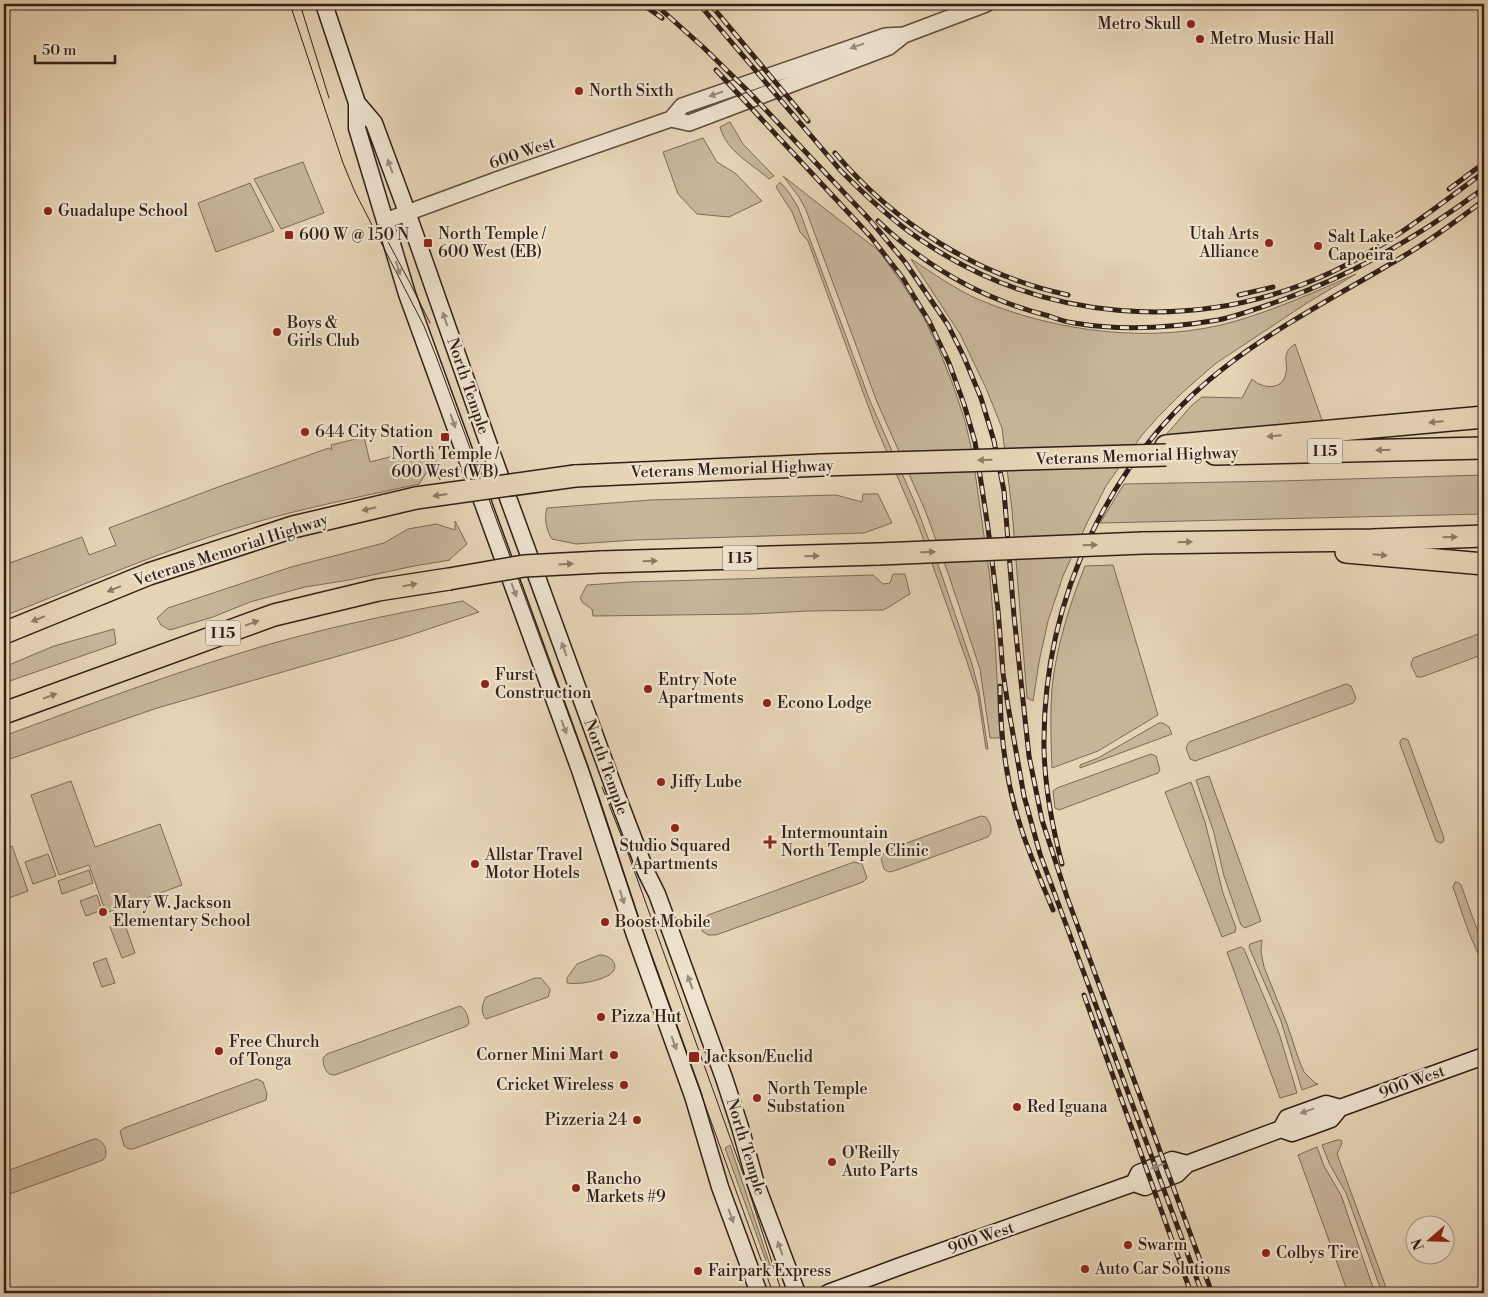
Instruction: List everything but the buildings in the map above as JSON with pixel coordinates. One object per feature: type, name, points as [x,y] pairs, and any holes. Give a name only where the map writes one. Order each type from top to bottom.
[{"type":"highway","points":[[1166,450],[1484,417]]},
{"type":"highway","name":"Veterans Memorial Highway","points":[[4,633],[149,574],[293,527],[416,498],[575,476],[821,465],[1034,459],[1166,450],[1484,448]]},
{"type":"highway","name":"I 15","points":[[4,713],[274,615],[378,590],[524,566],[1144,543],[1372,540],[1484,536]]},
{"type":"highway","points":[[1227,542],[1484,564]]},
{"type":"main road","name":"North Temple","points":[[324,4],[358,103],[374,122],[495,463],[611,779],[646,872],[657,894],[724,1078],[756,1184],[797,1293]]},
{"type":"main road","name":"North Temple","points":[[358,103],[357,128],[407,294],[580,770],[635,936],[693,1096],[718,1178],[759,1293]]},
{"type":"main road","name":"900 West","points":[[828,1293],[1134,1183],[1139,1173],[1172,1160],[1187,1164],[1281,1129],[1287,1118],[1326,1104],[1340,1108],[1484,1056]]},
{"type":"street","name":"600 West","points":[[385,221],[671,119],[689,123],[889,47],[904,35],[986,4]]},
{"type":"shaded area","points":[[730,122],[743,144],[774,176],[769,179],[740,156],[728,143],[720,127]]},
{"type":"shaded area","points":[[703,138],[717,162],[735,173],[762,201],[729,217],[697,214],[678,194],[663,152]]},
{"type":"shaded area","points":[[303,162],[324,213],[281,229],[254,179]]},
{"type":"shaded area","points":[[783,176],[879,251],[923,316],[953,385],[965,421],[972,451],[990,578],[1000,738],[990,738],[980,669],[925,510],[877,402],[806,210]]},
{"type":"shaded area","points":[[780,182],[798,207],[870,401],[915,503],[941,573],[972,664],[979,691],[988,749],[986,749],[978,695],[919,527],[874,422],[808,241],[800,232],[792,212],[776,187]]},
{"type":"shaded area","points":[[250,183],[274,231],[216,252],[198,203]]},
{"type":"shaded area","points":[[911,259],[962,291],[1009,311],[1073,327],[1106,332],[1173,332],[1205,328],[1236,321],[1282,305],[1356,274],[1307,303],[1215,364],[1183,392],[1142,435],[1106,486],[1063,576],[1048,621],[1033,701],[1027,698],[1012,510],[1002,428],[986,388],[960,334]]},
{"type":"shaded area","points":[[1295,344],[1323,423],[1165,436],[1191,406],[1202,397],[1242,398],[1252,379],[1266,386],[1281,383],[1287,368],[1287,352]]},
{"type":"shaded area","points":[[364,437],[370,462],[432,446],[440,480],[435,471],[430,467],[419,484],[294,512],[221,533],[127,567],[4,616],[4,565],[82,537],[89,555],[116,545],[109,528],[329,448],[332,450],[331,445]]},
{"type":"shaded area","points":[[1484,475],[1484,514],[1100,523],[1124,484]]},
{"type":"shaded area","points":[[863,494],[878,494],[892,523],[864,533],[635,540],[576,544],[552,539],[548,532],[546,520],[547,508],[650,500],[836,495],[862,502]]},
{"type":"shaded area","points":[[455,521],[467,544],[450,560],[305,587],[250,602],[213,617],[170,630],[161,625],[157,618],[168,608],[291,567],[384,543],[408,529],[436,524],[455,530]]},
{"type":"shaded area","points":[[1113,565],[1158,715],[1098,751],[1052,768],[1052,688],[1060,642],[1069,610],[1085,566]]},
{"type":"shaded area","points":[[893,574],[905,574],[910,594],[883,610],[593,616],[592,609],[583,603],[580,598],[587,585],[873,575],[883,584],[890,583]]},
{"type":"shaded area","points":[[463,601],[479,612],[408,636],[157,708],[4,761],[4,736],[147,684],[291,638],[376,618]]},
{"type":"shaded area","points":[[114,629],[116,644],[4,683],[4,667],[54,646]]},
{"type":"shaded area","points":[[1484,632],[1484,654],[1422,677],[1417,677],[1411,665],[1413,658]]},
{"type":"shaded area","points":[[1346,684],[1351,686],[1356,698],[1353,703],[1195,761],[1190,759],[1186,748],[1189,742]]},
{"type":"shaded area","points":[[1159,723],[1169,727],[1172,734],[1080,768],[1080,765],[1098,758]]},
{"type":"shaded area","points":[[1403,738],[1408,740],[1444,838],[1441,843],[1436,841],[1400,744]]},
{"type":"shaded area","points":[[1151,754],[1156,756],[1160,770],[1158,773],[1059,810],[1055,808],[1053,791],[1057,788]]},
{"type":"shaded area","points":[[1209,776],[1261,921],[1245,928],[1241,925],[1224,876],[1214,833],[1196,780]]},
{"type":"shaded area","points":[[71,781],[95,847],[160,824],[182,885],[106,913],[89,865],[59,875],[31,795]]},
{"type":"shaded area","points":[[1191,782],[1205,822],[1223,893],[1236,928],[1235,932],[1222,937],[1165,792]]},
{"type":"shaded area","points":[[981,816],[986,817],[990,824],[991,832],[988,837],[894,871],[889,872],[884,869],[881,857],[890,849]]},
{"type":"shaded area","points":[[12,846],[28,891],[9,898],[4,896],[4,849]]},
{"type":"shaded area","points":[[48,854],[56,876],[33,884],[25,862]]},
{"type":"shaded area","points":[[854,862],[862,864],[867,878],[863,882],[716,935],[708,935],[702,931],[702,921],[708,915]]},
{"type":"shaded area","points":[[89,870],[93,883],[62,894],[58,881]]},
{"type":"shaded area","points":[[1455,882],[1461,885],[1484,949],[1484,967],[1469,933],[1453,887]]},
{"type":"shaded area","points":[[97,895],[102,910],[86,916],[80,901]]},
{"type":"shaded area","points":[[124,922],[135,953],[122,958],[110,927]]},
{"type":"shaded area","points":[[1262,940],[1261,952],[1264,967],[1299,1060],[1304,1072],[1318,1084],[1302,1090],[1281,1021],[1249,947],[1250,944]]},
{"type":"shaded area","points":[[1241,947],[1244,949],[1279,1033],[1297,1093],[1280,1098],[1227,952]]},
{"type":"shaded area","points":[[599,955],[611,959],[615,965],[613,972],[594,981],[567,983],[567,978],[577,964]]},
{"type":"shaded area","points":[[106,958],[115,983],[102,987],[93,963]]},
{"type":"shaded area","points":[[535,978],[541,978],[550,989],[548,997],[486,1019],[482,1008],[486,997]]},
{"type":"shaded area","points":[[460,1006],[467,1015],[469,1023],[467,1026],[335,1075],[329,1074],[326,1070],[323,1058],[327,1054]]},
{"type":"shaded area","points":[[257,1079],[263,1082],[267,1094],[266,1100],[133,1149],[124,1146],[120,1131],[124,1128]]},
{"type":"shaded area","points":[[94,1139],[101,1141],[105,1147],[106,1154],[103,1160],[4,1196],[4,1172]]},
{"type":"shaded area","points":[[1341,1140],[1342,1143],[1337,1154],[1388,1293],[1382,1293],[1346,1193],[1330,1165],[1322,1145]]},
{"type":"shaded area","points":[[730,1145],[771,1268],[769,1269],[725,1148]]},
{"type":"shaded area","points":[[1317,1147],[1324,1166],[1341,1195],[1375,1293],[1348,1293],[1298,1155]]},
{"type":"tram line","points":[[290,4],[343,163],[355,192],[424,326],[436,356],[600,800],[653,961],[773,1293]]},
{"type":"tram line","points":[[300,4],[329,98]]},
{"type":"tram line","points":[[379,225],[430,323]]},
{"type":"tram line","points":[[602,787],[625,845],[745,1179],[782,1293]]},
{"type":"railway","points":[[642,4],[662,18]]},
{"type":"railway","points":[[655,4],[748,91],[869,219],[905,262],[948,325],[964,357],[981,398],[994,441],[1004,491],[1014,616],[1029,756],[1042,820],[1067,897],[1212,1293]]},
{"type":"railway","points":[[699,4],[841,171],[898,223],[918,238],[966,266],[1016,288],[1067,303],[1120,310],[1174,311],[1228,305],[1280,292],[1332,272],[1352,262],[1411,226],[1484,172]]},
{"type":"railway","points":[[710,4],[808,121]]},
{"type":"railway","points":[[716,70],[871,237],[902,277],[929,321],[949,363],[975,442],[998,610],[1003,673],[1024,796],[1040,854],[1202,1293]]},
{"type":"railway","points":[[835,153],[884,202],[940,244],[1002,275],[1068,295]]},
{"type":"railway","points":[[1449,189],[1484,163]]},
{"type":"railway","points":[[878,221],[897,238],[936,267],[957,280],[1002,301],[1071,323],[1128,328],[1164,327],[1218,320],[1248,312],[1307,291],[1360,266],[1411,238],[1484,188]]},
{"type":"railway","points":[[1062,864],[1047,793],[1044,749],[1046,693],[1055,639],[1070,585],[1091,534],[1118,486],[1150,441],[1187,400],[1229,364],[1292,321],[1423,244],[1484,200]]},
{"type":"railway","points":[[1239,295],[1273,287]]},
{"type":"railway","points":[[1000,686],[1001,722],[1011,793],[1036,869],[1053,910]]},
{"type":"railway","points":[[1084,995],[1191,1293]]},
{"type":"place","name":"Metro Skull","points":[[1191,24]]},
{"type":"place","name":"Metro Music Hall","points":[[1200,39]]},
{"type":"place","name":"North Sixth","points":[[579,91]]},
{"type":"place","name":"Guadalupe School","points":[[48,211]]},
{"type":"place","name":"600 W @ 150 N","points":[[289,235]]},
{"type":"place","name":"North Temple / 600 West (EB)","points":[[428,243]]},
{"type":"place","name":"Utah Arts Alliance","points":[[1269,243]]},
{"type":"place","name":"Salt Lake Capoeira","points":[[1318,246]]},
{"type":"place","name":"Boys & Girls Club","points":[[277,332]]},
{"type":"place","name":"644 City Station","points":[[305,432]]},
{"type":"place","name":"North Temple / 600 West (WB)","points":[[445,437]]},
{"type":"place","name":"Furst Construction","points":[[485,684]]},
{"type":"place","name":"Entry Note Apartments","points":[[648,689]]},
{"type":"place","name":"Econo Lodge","points":[[767,703]]},
{"type":"place","name":"Jiffy Lube","points":[[661,782]]},
{"type":"place","name":"Studio Squared Apartments","points":[[675,828]]},
{"type":"place","name":"Intermountain North Temple Clinic","points":[[770,842]]},
{"type":"place","name":"Allstar Travel Motor Hotels","points":[[475,864]]},
{"type":"place","name":"Mary W. Jackson Elementary School","points":[[103,912]]},
{"type":"place","name":"Boost Mobile","points":[[605,922]]},
{"type":"place","name":"Pizza Hut","points":[[601,1017]]},
{"type":"place","name":"Free Church of Tonga","points":[[219,1051]]},
{"type":"place","name":"Corner Mini Mart","points":[[614,1055]]},
{"type":"place","name":"Jackson/Euclid","points":[[694,1057]]},
{"type":"place","name":"Cricket Wireless","points":[[624,1085]]},
{"type":"place","name":"North Temple Substation","points":[[757,1098]]},
{"type":"place","name":"Red Iguana","points":[[1017,1107]]},
{"type":"place","name":"Pizzeria 24","points":[[637,1120]]},
{"type":"place","name":"O'Reilly Auto Parts","points":[[832,1162]]},
{"type":"place","name":"Rancho Markets #9","points":[[576,1188]]},
{"type":"place","name":"Swarm","points":[[1128,1245]]},
{"type":"place","name":"Colbys Tire","points":[[1266,1253]]},
{"type":"place","name":"Auto Car Solutions","points":[[1085,1269]]},
{"type":"place","name":"Fairpark Express","points":[[698,1271]]}]
